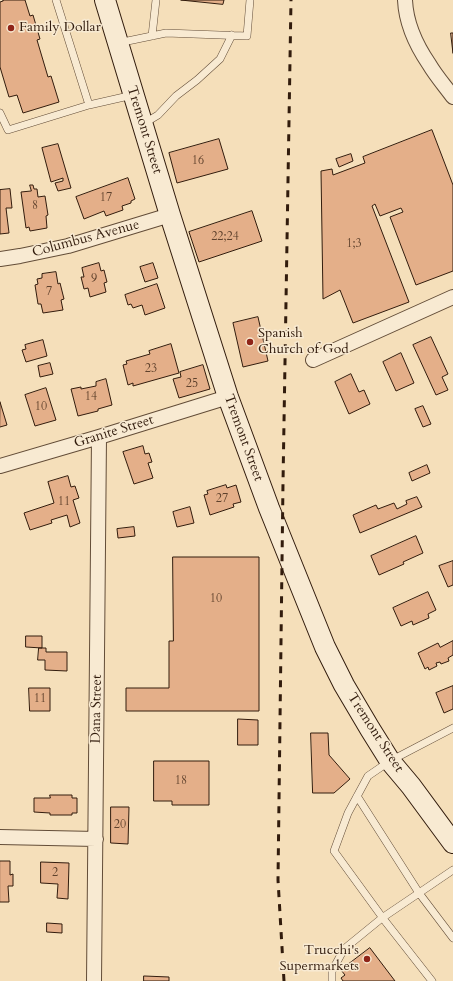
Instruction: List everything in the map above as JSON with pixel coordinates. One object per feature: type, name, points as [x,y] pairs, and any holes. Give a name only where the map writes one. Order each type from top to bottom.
[{"type":"main road","name":"Tremont Street","points":[[105,0],[170,215],[228,397],[274,521],[325,647],[355,706],[390,761],[411,786],[453,843]]},
{"type":"street","points":[[405,0],[409,22],[416,42],[429,65],[453,97]]},
{"type":"street","name":"Columbus Avenue","points":[[0,259],[68,246],[170,215]]},
{"type":"street","points":[[313,360],[453,297]]},
{"type":"street","name":"Granite Street","points":[[0,466],[100,437],[228,397]]},
{"type":"street","name":"Dana Street","points":[[94,981],[100,437]]},
{"type":"street","points":[[0,838],[96,839]]},
{"type":"lane","points":[[56,0],[89,105]]},
{"type":"lane","points":[[152,36],[156,0]]},
{"type":"lane","points":[[118,43],[166,33],[247,36],[250,0]]},
{"type":"lane","points":[[143,124],[158,115],[176,96],[197,80],[220,59],[232,35]]},
{"type":"lane","points":[[0,113],[8,130],[89,105],[134,95]]},
{"type":"lane","points":[[432,981],[382,918],[334,851],[348,813],[368,776],[390,761],[453,728]]},
{"type":"lane","points":[[357,796],[419,893],[453,938]]},
{"type":"lane","points":[[332,981],[332,971],[344,949],[382,918],[453,870]]},
{"type":"building","points":[[3,0],[25,0],[30,16],[33,15],[40,39],[37,40],[48,77],[51,76],[59,102],[23,113],[17,95],[9,97],[0,67],[0,2]]},
{"type":"building","points":[[181,0],[224,0],[223,4]]},
{"type":"building","points":[[451,33],[453,33],[453,53]]},
{"type":"building","points":[[432,130],[453,185],[453,271],[416,285],[390,217],[403,212],[401,208],[380,216],[375,204],[372,206],[409,302],[353,323],[340,290],[323,299],[321,171],[332,169],[333,175],[365,163],[363,157]]},
{"type":"building","points":[[219,139],[228,169],[177,183],[169,153]]},
{"type":"building","points":[[58,144],[71,188],[58,191],[55,183],[63,181],[63,178],[51,182],[42,148]]},
{"type":"building","points":[[351,154],[353,161],[339,167],[336,159]]},
{"type":"building","points":[[128,178],[135,199],[131,201],[131,203],[122,206],[123,210],[106,216],[104,211],[84,219],[76,197]]},
{"type":"building","points":[[30,185],[33,185],[34,189],[37,189],[38,197],[45,196],[48,215],[46,216],[47,228],[30,231],[29,227],[26,228],[21,192],[31,191]]},
{"type":"building","points":[[10,189],[12,208],[6,208],[9,233],[0,234],[0,190]]},
{"type":"building","points":[[252,211],[262,241],[199,262],[189,232]]},
{"type":"building","points":[[99,263],[101,271],[104,270],[107,282],[104,283],[106,292],[90,297],[88,288],[84,289],[81,277],[84,277],[82,268]]},
{"type":"building","points":[[153,263],[158,278],[145,282],[140,267]]},
{"type":"building","points":[[56,272],[58,284],[60,283],[64,299],[61,300],[63,310],[43,313],[41,304],[38,304],[35,285],[38,284],[37,279],[42,278],[42,274]]},
{"type":"building","points":[[157,284],[165,308],[145,315],[142,305],[133,308],[131,304],[128,305],[125,295]]},
{"type":"building","points":[[258,317],[268,361],[243,367],[233,323]]},
{"type":"building","points":[[431,337],[448,374],[442,377],[448,390],[436,395],[413,345]]},
{"type":"building","points":[[43,340],[47,356],[26,362],[22,350],[26,349],[25,345]]},
{"type":"building","points":[[171,344],[179,373],[133,386],[133,383],[128,385],[123,365],[127,364],[126,361],[150,354],[149,351]]},
{"type":"building","points":[[401,353],[414,383],[396,391],[383,362]]},
{"type":"building","points":[[50,363],[53,374],[40,377],[38,366]]},
{"type":"building","points":[[203,365],[210,389],[179,398],[173,379],[181,377],[180,372]]},
{"type":"building","points":[[351,374],[359,392],[364,390],[370,404],[349,414],[335,382]]},
{"type":"building","points":[[106,379],[112,405],[98,409],[98,411],[78,416],[71,389],[96,386],[96,382]]},
{"type":"building","points":[[46,388],[56,420],[35,426],[25,395]]},
{"type":"building","points":[[0,402],[7,425],[0,427]]},
{"type":"building","points":[[423,406],[431,424],[423,427],[415,409]]},
{"type":"building","points":[[143,446],[145,454],[149,453],[152,462],[148,463],[153,478],[134,484],[123,452]]},
{"type":"building","points":[[427,465],[430,473],[412,481],[409,473]]},
{"type":"building","points":[[68,476],[71,487],[75,486],[79,498],[73,500],[80,523],[70,527],[67,515],[51,520],[52,523],[30,530],[24,513],[54,503],[48,482]]},
{"type":"building","points":[[226,485],[227,488],[236,485],[241,502],[233,504],[234,507],[210,515],[204,495],[208,494],[207,491]]},
{"type":"building","points":[[417,497],[422,507],[360,533],[353,515],[376,505],[378,509],[394,503],[397,509],[407,504],[406,501]]},
{"type":"building","points":[[190,507],[194,523],[177,527],[173,512]]},
{"type":"building","points":[[134,527],[135,536],[118,538],[117,529]]},
{"type":"building","points":[[416,536],[423,553],[403,562],[404,564],[379,575],[371,556]]},
{"type":"building","points":[[173,557],[259,557],[259,711],[126,711],[126,688],[169,688],[169,641],[173,641]]},
{"type":"building","points":[[453,561],[453,585],[448,587],[439,566]]},
{"type":"building","points":[[428,592],[436,610],[428,614],[429,618],[413,625],[412,621],[401,626],[393,608]]},
{"type":"building","points":[[26,636],[42,636],[42,648],[26,647]]},
{"type":"building","points":[[453,641],[453,655],[448,658],[449,661],[441,664],[440,662],[436,663],[437,666],[429,670],[428,667],[425,669],[418,653],[438,643],[440,647]]},
{"type":"building","points":[[39,648],[46,648],[46,652],[67,652],[67,671],[45,670],[45,660],[38,660]]},
{"type":"building","points":[[453,686],[453,709],[444,713],[436,693]]},
{"type":"building","points":[[29,688],[50,688],[50,711],[30,711]]},
{"type":"building","points":[[238,719],[258,720],[258,745],[238,745]]},
{"type":"building","points":[[311,733],[328,733],[329,755],[350,779],[334,793],[313,793]]},
{"type":"building","points":[[154,761],[209,761],[209,805],[172,805],[172,801],[154,801]]},
{"type":"building","points":[[50,795],[72,795],[72,798],[77,798],[77,813],[72,813],[72,815],[50,815],[50,813],[34,812],[34,798],[50,798]]},
{"type":"building","points":[[111,807],[129,807],[128,844],[111,843]]},
{"type":"building","points":[[0,861],[10,861],[10,875],[13,874],[13,886],[8,886],[9,902],[0,902]]},
{"type":"building","points":[[41,862],[69,863],[68,899],[57,898],[58,884],[41,883]]},
{"type":"building","points":[[47,923],[62,924],[62,933],[47,932]]},
{"type":"building","name":"Trucchi's Supermarkets","points":[[370,948],[395,981],[343,981],[341,978],[345,975],[341,970]]},
{"type":"building","points":[[144,976],[169,977],[169,981],[144,981]]},
{"type":"railway","points":[[284,981],[278,880],[291,0]]},
{"type":"place","name":"Family Dollar","points":[[11,28]]},
{"type":"place","name":"Spanish Church of God","points":[[250,342]]},
{"type":"place","name":"Trucchi's Supermarkets","points":[[367,959]]}]
